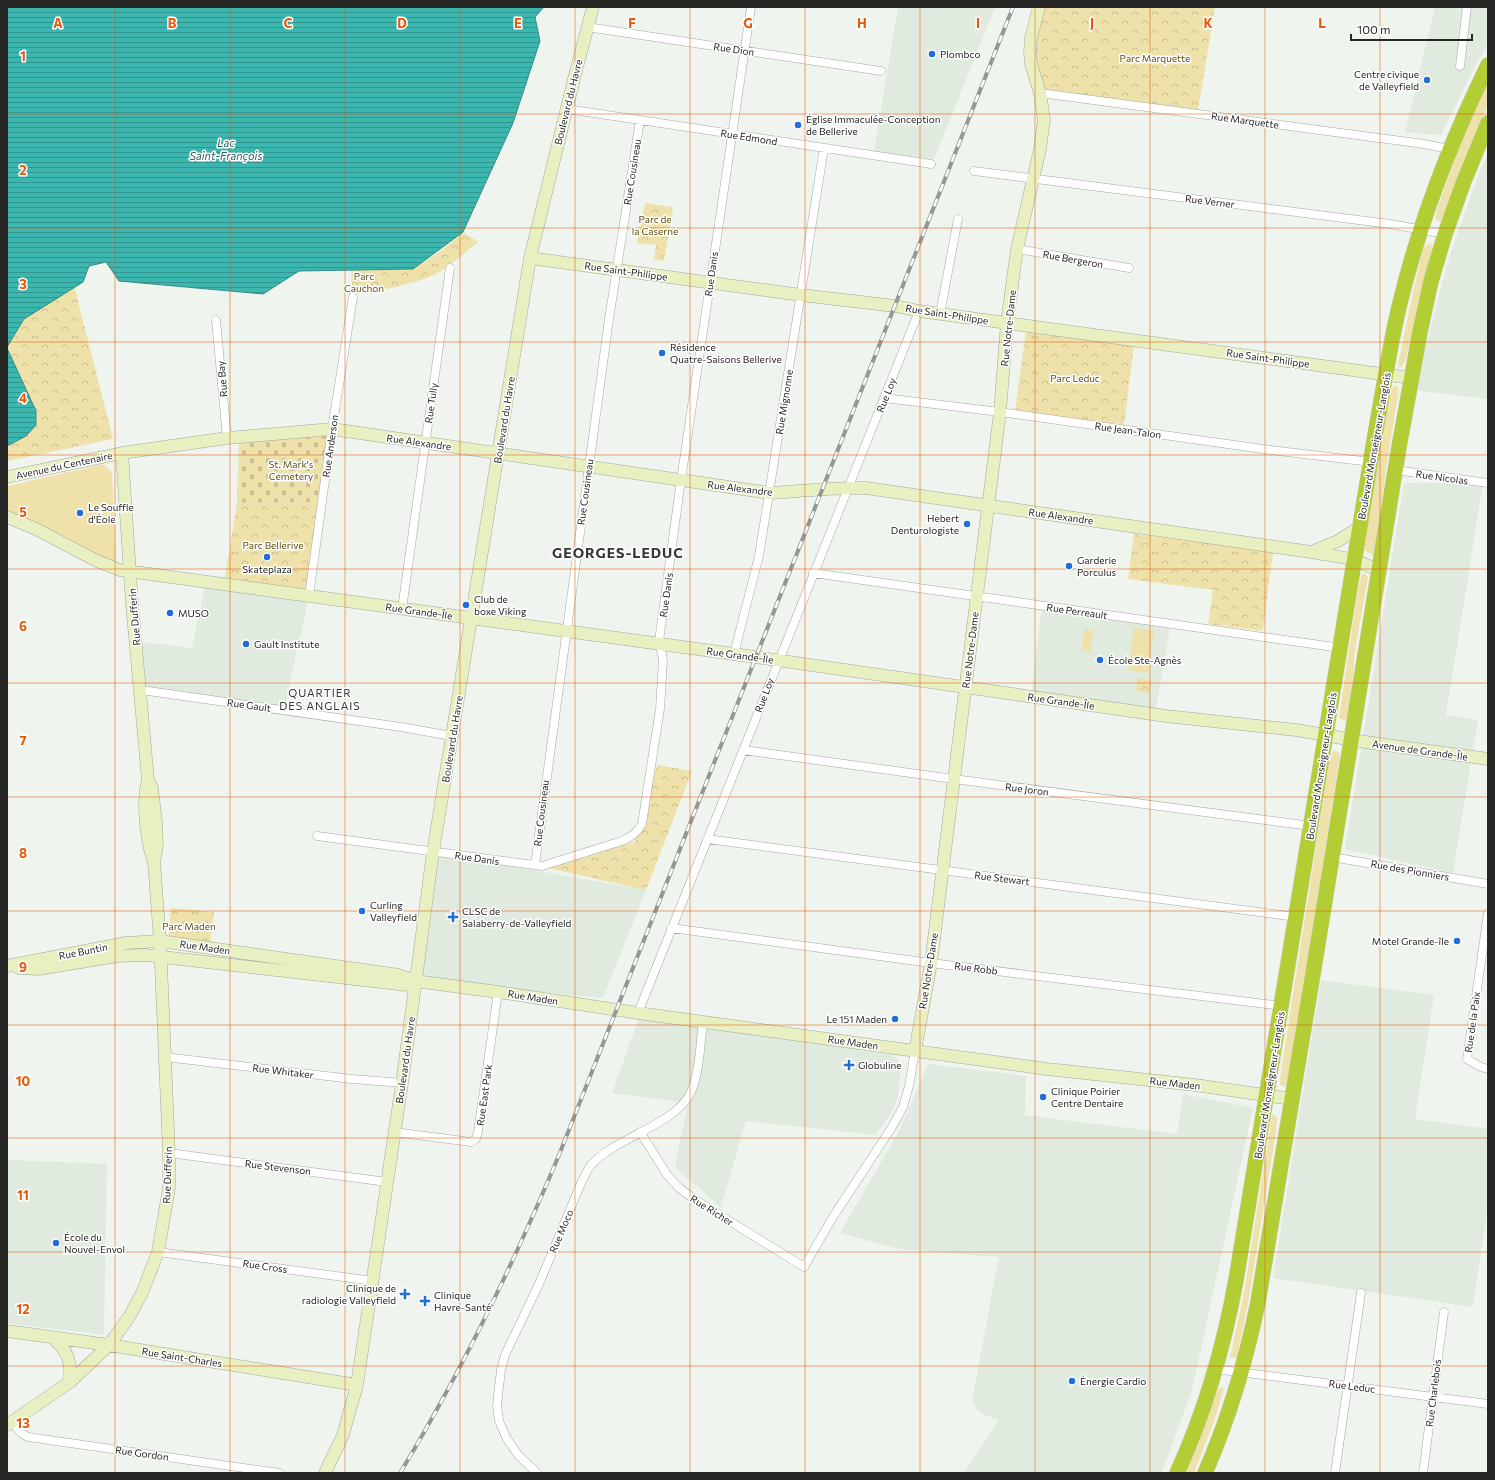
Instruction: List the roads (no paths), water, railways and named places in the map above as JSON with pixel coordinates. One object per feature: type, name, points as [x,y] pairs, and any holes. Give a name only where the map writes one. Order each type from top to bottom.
[{"type":"highway","name":"Boulevard Monseigneur-Langlois","points":[[1177,1473],[1199,1418],[1216,1369],[1227,1326],[1236,1280],[1360,526],[1386,374],[1400,306],[1421,229],[1449,149],[1488,65]]},
{"type":"highway","points":[[1205,1473],[1226,1420],[1242,1372],[1259,1297],[1395,470],[1411,378],[1427,300],[1445,234],[1464,181],[1488,123]]},
{"type":"street","name":"Boulevard du Havre","points":[[325,1473],[343,1435],[357,1385],[402,1083],[433,852],[530,258],[566,109],[593,7]]},
{"type":"street","name":"Rue Danis","points":[[316,836],[542,866],[622,841],[638,831],[642,824],[660,709],[663,660],[660,644],[681,480],[751,7]]},
{"type":"street","name":"Rue Notre-Dame","points":[[804,1267],[833,1217],[892,1127],[903,1107],[909,1086],[931,963],[943,870],[1000,412],[1007,323],[1017,249],[1040,149],[1044,120],[1040,92],[1031,64],[1030,51],[1031,38],[1039,7]]},
{"type":"street","points":[[1460,66],[1467,7]]},
{"type":"street","name":"Rue Dion","points":[[587,27],[881,71]]},
{"type":"street","name":"Rue Marquette","points":[[1040,92],[1416,143],[1449,149]]},
{"type":"street","name":"Rue Edmond","points":[[566,109],[931,164]]},
{"type":"street","name":"Rue Cousineau","points":[[535,865],[589,466],[640,120]]},
{"type":"street","name":"Rue Mignonne","points":[[734,654],[759,556],[824,148]]},
{"type":"street","name":"Rue Verner","points":[[974,171],[1390,224],[1445,234]]},
{"type":"street","points":[[940,314],[958,219]]},
{"type":"street","name":"Rue Bergeron","points":[[1017,249],[1129,268]]},
{"type":"street","name":"Rue Saint-Philippe","points":[[530,258],[801,295],[895,306],[940,314],[1411,378]]},
{"type":"street","name":"Rue Tully","points":[[402,609],[450,268]]},
{"type":"street","name":"Rue Anderson","points":[[309,596],[332,429],[353,297]]},
{"type":"street","name":"Rue Loy","points":[[638,1013],[778,660],[919,311]]},
{"type":"street","name":"Rue Bay","points":[[216,320],[227,438]]},
{"type":"street","name":"Rue Jean-Talon","points":[[884,398],[1000,412],[1270,450],[1371,462]]},
{"type":"street","name":"Rue Alexandre","points":[[122,453],[227,438],[332,429],[770,493],[866,488],[1311,552],[1355,560],[1367,564],[1378,571]]},
{"type":"street","name":"Avenue du Centenaire","points":[[7,477],[122,453]]},
{"type":"street","name":"Rue Dufferin","points":[[9,1423],[70,1382],[110,1345],[129,1317],[142,1293],[158,1252],[169,1188],[169,1153],[160,941],[154,862],[149,848],[146,823],[145,793],[148,780],[130,570],[122,453]]},
{"type":"street","name":"Rue Nicolas","points":[[1395,470],[1488,484]]},
{"type":"street","points":[[7,517],[36,529],[98,561],[120,570],[130,570]]},
{"type":"street","points":[[1311,552],[1338,541],[1360,526]]},
{"type":"street","name":"Rue Grande-Île","points":[[130,570],[402,609],[778,660],[1166,716],[1296,730],[1351,740]]},
{"type":"street","name":"Rue Perreault","points":[[813,574],[1341,648]]},
{"type":"street","name":"Rue Gault","points":[[141,690],[401,727],[452,736]]},
{"type":"street","name":"Avenue de Grande-Île","points":[[1351,740],[1488,760]]},
{"type":"street","name":"Rue Joron","points":[[743,750],[1311,826]]},
{"type":"street","name":"Rue Stewart","points":[[707,839],[1296,917]]},
{"type":"street","name":"Rue des Pionniers","points":[[1332,857],[1488,884]]},
{"type":"street","name":"Rue de la Paix","points":[[1488,913],[1467,1059],[1481,1068],[1488,1069]]},
{"type":"street","name":"Rue Robb","points":[[671,928],[931,963],[1282,1006]]},
{"type":"street","name":"Rue Maden","points":[[160,941],[399,975],[416,981],[638,1013],[1047,1069],[1195,1085],[1292,1099]]},
{"type":"street","name":"Rue Buntin","points":[[7,966],[126,943],[160,941]]},
{"type":"street","name":"Rue Buntin","points":[[7,966],[23,969],[39,969],[131,955],[160,956]]},
{"type":"street","name":"Rue Maden","points":[[160,956],[405,985],[416,981]]},
{"type":"street","points":[[1479,978],[1488,980]]},
{"type":"street","name":"Rue East Park","points":[[394,1132],[471,1142],[476,1139],[498,992]]},
{"type":"street","name":"Rue Moco","points":[[537,1473],[519,1456],[507,1440],[499,1421],[497,1405],[498,1388],[505,1355],[539,1284],[582,1181],[590,1166],[601,1156],[670,1114],[681,1106],[690,1094],[695,1078],[704,1022]]},
{"type":"street","name":"Rue Whitaker","points":[[165,1057],[352,1079],[402,1083]]},
{"type":"street","name":"Rue Richer","points":[[640,1132],[668,1176],[679,1188],[694,1199],[804,1267]]},
{"type":"street","name":"Rue Stevenson","points":[[169,1153],[387,1182]]},
{"type":"street","name":"Rue Cross","points":[[158,1252],[373,1281]]},
{"type":"street","points":[[1335,1473],[1361,1293]]},
{"type":"street","name":"Rue Charlebois","points":[[1423,1473],[1444,1312]]},
{"type":"street","name":"Rue Saint-Charles","points":[[7,1331],[110,1345],[357,1385]]},
{"type":"street","points":[[53,1338],[64,1348],[70,1360],[70,1382]]},
{"type":"street","name":"Rue Leduc","points":[[1216,1369],[1488,1404]]},
{"type":"street","name":"Rue Gordon","points":[[9,1423],[28,1437],[279,1473]]},
{"type":"water","name":"Lac Saint-François","points":[[7,7],[544,7],[535,17],[540,41],[513,123],[463,232],[413,269],[299,271],[263,294],[119,281],[106,262],[89,266],[83,282],[24,319],[7,347]]},
{"type":"water","points":[[7,348],[36,411],[36,425],[26,436],[7,446]]},
{"type":"railway","points":[[400,1473],[445,1396],[486,1317],[542,1196],[1013,7]]},
{"type":"place","name":"Plombco","points":[[932,54]]},
{"type":"place","name":"Centre civique de Valleyfield","points":[[1427,80]]},
{"type":"place","name":"Église Immaculée-Conception de Bellerive","points":[[798,125]]},
{"type":"place","name":"Résidence Quatre-Saisons Bellerive","points":[[662,353]]},
{"type":"place","name":"Le Souffle d'Éole","points":[[80,513]]},
{"type":"place","name":"Hebert Denturologiste","points":[[967,524]]},
{"type":"place","name":"Skateplaza","points":[[267,557]]},
{"type":"place","name":"Garderie Porculus","points":[[1069,566]]},
{"type":"place","name":"Club de boxe Viking","points":[[466,605]]},
{"type":"place","name":"MUSO","points":[[170,613]]},
{"type":"place","name":"Gault Institute","points":[[246,644]]},
{"type":"place","name":"École Ste-Agnès","points":[[1100,660]]},
{"type":"place","name":"Curling Valleyfield","points":[[362,911]]},
{"type":"place","name":"CLSC de Salaberry-de-Valleyfield","points":[[453,917]]},
{"type":"place","name":"Motel Grande-île","points":[[1457,941]]},
{"type":"place","name":"Le 151 Maden","points":[[895,1019]]},
{"type":"place","name":"Globuline","points":[[849,1065]]},
{"type":"place","name":"Clinique Poirier Centre Dentaire","points":[[1043,1097]]},
{"type":"place","name":"École du Nouvel-Envol","points":[[56,1243]]},
{"type":"place","name":"Clinique de radiologie Valleyfield","points":[[405,1294]]},
{"type":"place","name":"Clinique Havre-Santé","points":[[425,1301]]},
{"type":"place","name":"Énergie Cardio","points":[[1072,1381]]},
{"type":"district","name":"GEORGES-LEDUC","points":[[618,552]]},
{"type":"district","name":"QUARTIER DES ANGLAIS","points":[[320,698]]},
{"type":"park label","name":"Parc Marquette","points":[[1155,58]]},
{"type":"park label","name":"Parc de la Caserne","points":[[655,224]]},
{"type":"park label","name":"Parc Cauchon","points":[[364,282]]},
{"type":"park label","name":"Parc Leduc","points":[[1075,378]]},
{"type":"park label","name":"St. Mark's Cemetery","points":[[291,470]]},
{"type":"park label","name":"Parc Bellerive","points":[[273,545]]},
{"type":"park label","name":"Parc Maden","points":[[189,926]]}]
